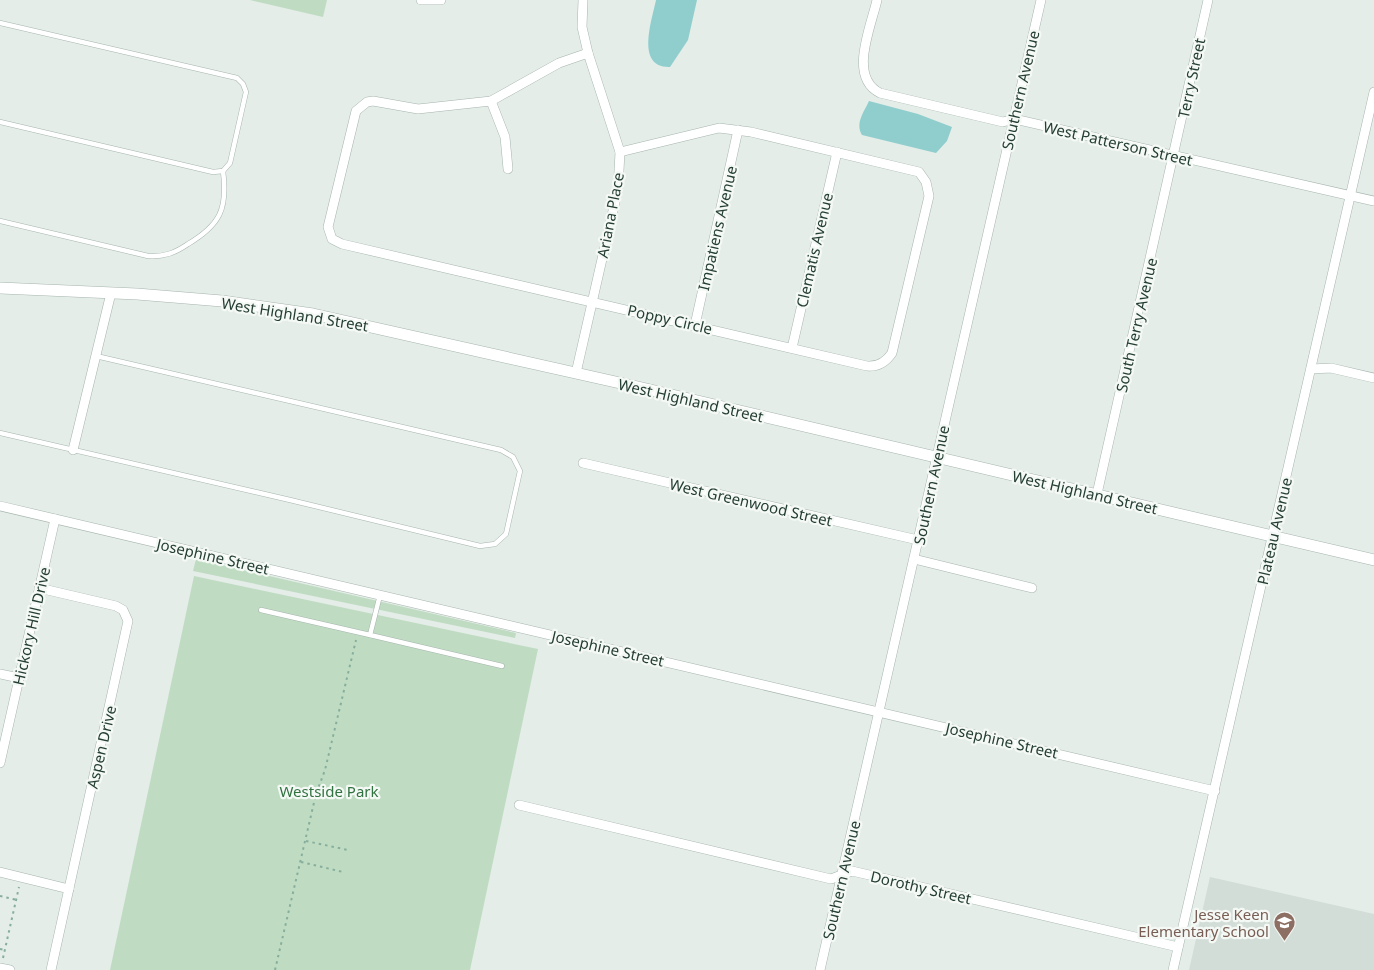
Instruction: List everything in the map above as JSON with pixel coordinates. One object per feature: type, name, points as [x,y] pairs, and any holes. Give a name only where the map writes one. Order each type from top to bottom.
[{"type":"street","points":[[421,0],[441,0]]},
{"type":"street","name":"Ariana Place","points":[[576,373],[618,189],[620,152],[588,53],[582,27],[583,0]]},
{"type":"street","name":"West Patterson Street","points":[[877,0],[863,61],[863,75],[872,89],[880,93],[1003,122],[1014,119],[1374,201]]},
{"type":"street","name":"Southern Avenue","points":[[820,970],[1041,0]]},
{"type":"street","name":"Terry Street","points":[[1175,156],[1208,0]]},
{"type":"street","name":"Poppy Circle","points":[[588,53],[559,62],[491,101],[418,109],[373,101],[360,107],[356,111],[328,227],[332,239],[342,244],[874,367],[888,359],[892,353],[929,196],[923,177],[912,170],[738,130],[711,129],[620,152]]},
{"type":"street","name":"Plateau Avenue","points":[[1173,970],[1374,92]]},
{"type":"street","points":[[491,101],[505,137],[508,169]]},
{"type":"street","name":"Impatiens Avenue","points":[[695,325],[738,130]]},
{"type":"street","name":"Clematis Avenue","points":[[792,348],[837,152]]},
{"type":"street","name":"South Terry Avenue","points":[[1097,494],[1175,156]]},
{"type":"street","name":"West Highland Street","points":[[0,288],[222,301],[313,314],[576,373],[1374,560]]},
{"type":"street","points":[[73,450],[111,293]]},
{"type":"street","points":[[1311,369],[1331,368],[1374,378]]},
{"type":"street","name":"West Greenwood Street","points":[[583,463],[918,540]]},
{"type":"street","name":"Josephine Street","points":[[0,506],[1215,791]]},
{"type":"street","name":"Hickory Hill Drive","points":[[0,763],[55,519]]},
{"type":"street","points":[[914,558],[1032,588]]},
{"type":"street","name":"Aspen Drive","points":[[40,588],[116,606],[123,610],[128,621],[50,970]]},
{"type":"street","points":[[0,674],[19,678]]},
{"type":"street","name":"Dorothy Street","points":[[519,805],[831,879],[852,871],[1178,947]]},
{"type":"street","points":[[0,872],[69,889]]},
{"type":"lane","points":[[0,23],[237,78],[243,84],[245,101],[230,164],[224,171],[224,197],[215,224],[208,232],[170,255],[148,256],[0,221]]},
{"type":"lane","points":[[0,122],[212,172],[224,171]]},
{"type":"lane","points":[[0,433],[480,546],[495,544],[506,534],[520,471],[513,457],[502,450],[96,356]]},
{"type":"lane","points":[[370,636],[380,595]]},
{"type":"lane","points":[[261,610],[502,666]]},
{"type":"path","points":[[275,970],[316,794],[326,770],[358,633]]},
{"type":"path","points":[[305,841],[348,850]]},
{"type":"path","points":[[300,862],[343,872]]},
{"type":"path","points":[[4,969],[5,950],[22,878]]},
{"type":"path","points":[[0,896],[17,900]]},
{"type":"path","points":[[0,949],[5,950]]},
{"type":"shaded area","name":"Jesse Keen Elementary School","points":[[1210,877],[1374,914],[1374,970],[1189,970]]},
{"type":"green space","points":[[250,0],[327,0],[323,17]]},
{"type":"green space","points":[[196,559],[516,633],[515,638],[193,571]]},
{"type":"green space","name":"Westside Park","points":[[194,576],[538,649],[470,970],[110,970]]},
{"type":"water","points":[[656,0],[697,0],[688,40],[670,67],[659,65],[652,60],[649,52],[649,30]]},
{"type":"water","points":[[869,101],[918,114],[952,127],[947,141],[936,153],[862,135],[859,126]]},
{"type":"place","name":"Jesse Keen Elementary School","points":[[1285,942]]}]
